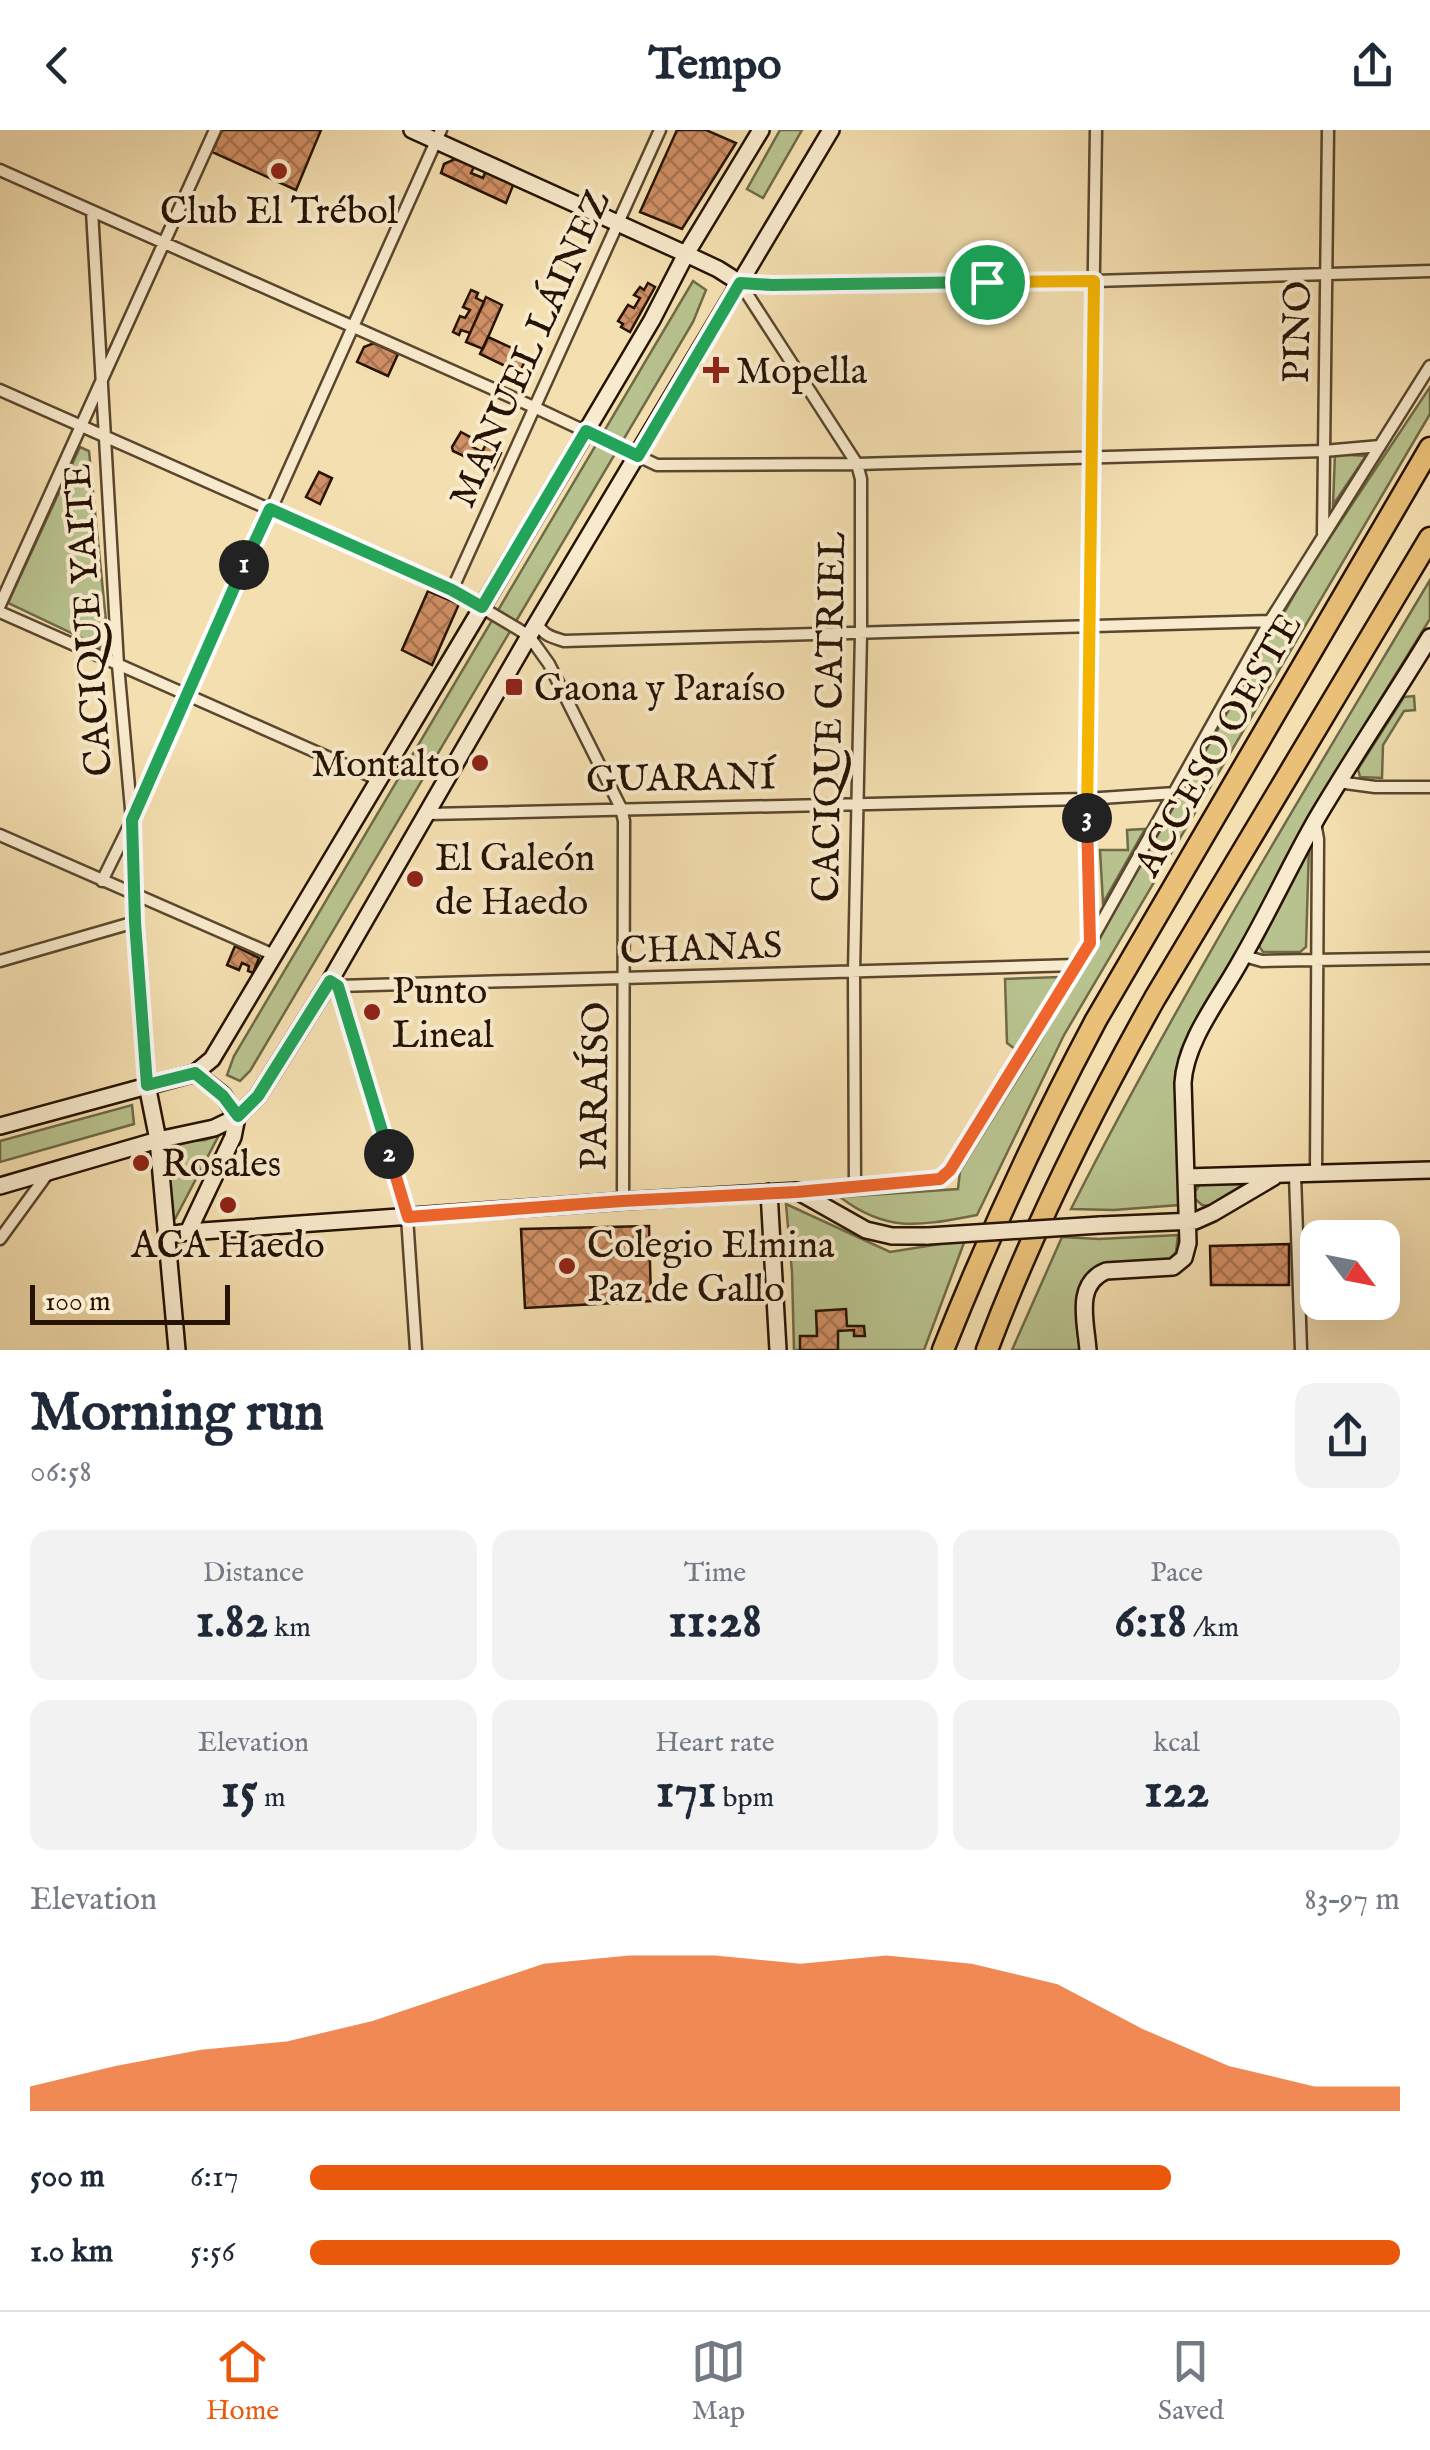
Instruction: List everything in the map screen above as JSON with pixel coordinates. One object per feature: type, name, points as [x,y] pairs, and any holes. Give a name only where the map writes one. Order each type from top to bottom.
[{"type":"highway","name":"ACCESO OESTE","points":[[943,1350],[1008,1195],[1096,1020],[1430,448]]},
{"type":"highway","name":"ACCESO OESTE","points":[[986,1350],[1052,1194],[1120,1060],[1430,538]]},
{"type":"street","points":[[216,130],[0,609],[377,780]]},
{"type":"street","points":[[412,130],[438,135],[740,283],[1094,281],[1430,271]]},
{"type":"street","name":"MANUEL LÁINEZ","points":[[452,590],[660,130]]},
{"type":"street","points":[[0,1126],[195,1073],[212,1059],[377,780],[591,434],[686,254],[761,130]]},
{"type":"street","points":[[0,1186],[158,1140],[214,1128],[238,1116],[258,1096],[334,984],[533,630],[831,130]]},
{"type":"street","points":[[1090,943],[1086,798],[1096,130]]},
{"type":"street","name":"PINO","points":[[1324,534],[1328,130]]},
{"type":"street","points":[[102,881],[438,135]]},
{"type":"street","points":[[0,170],[657,465],[857,464],[1324,451],[1380,446]]},
{"type":"street","name":"CACIQUE YAITE","points":[[92,211],[147,1085]]},
{"type":"street","name":"CACIQUE CATRIEL","points":[[740,283],[857,464],[861,479],[854,1187]]},
{"type":"street","points":[[168,1236],[940,1179],[950,1170],[1090,943],[1270,621],[1430,366]]},
{"type":"street","points":[[0,390],[564,641],[1270,621]]},
{"type":"street","name":"PARAÍSO","points":[[533,630],[622,808],[622,1201]]},
{"type":"street","points":[[1088,1350],[1084,1298],[1090,1281],[1106,1272],[1179,1264],[1188,1249],[1186,1059],[1315,821],[1430,636]]},
{"type":"street","points":[[549,664],[557,644],[564,641]]},
{"type":"street","points":[[1338,782],[1375,788],[1430,787]]},
{"type":"street","name":"GUARANÍ","points":[[428,814],[1174,793]]},
{"type":"street","points":[[1315,821],[1316,1174]]},
{"type":"street","points":[[0,835],[274,955]]},
{"type":"street","points":[[0,960],[135,922]]},
{"type":"street","points":[[1244,956],[1262,961],[1430,958]]},
{"type":"street","name":"CHANAS","points":[[334,984],[1076,965]]},
{"type":"street","points":[[334,984],[408,1217],[416,1350]]},
{"type":"street","points":[[188,1232],[233,1138],[238,1116],[223,1096],[195,1073]]},
{"type":"street","points":[[147,1085],[158,1140],[177,1350]]},
{"type":"street","points":[[1186,1177],[1430,1170]]},
{"type":"street","points":[[0,1239],[48,1173]]},
{"type":"street","points":[[797,1192],[866,1230],[892,1236],[928,1236],[1188,1221],[1213,1214],[1278,1175]]},
{"type":"street","points":[[1295,1175],[1301,1350]]},
{"type":"street","points":[[769,1192],[778,1350]]},
{"type":"green space","points":[[780,130],[802,130],[763,198],[747,189]]},
{"type":"green space","points":[[693,281],[706,290],[693,322],[250,1071],[240,1081],[227,1075],[234,1056]]},
{"type":"green space","points":[[1430,387],[1430,414],[1064,1035],[977,1215],[939,1222],[890,1222],[857,1209],[840,1197],[958,1189],[960,1171],[1034,1052],[1309,569]]},
{"type":"green space","points":[[80,447],[89,451],[109,651],[8,603]]},
{"type":"green space","points":[[1335,454],[1366,456],[1333,505]]},
{"type":"green space","points":[[1430,580],[1430,619],[1334,774],[1181,1050],[1176,1090],[1179,1205],[1071,1209],[1200,970]]},
{"type":"green space","points":[[1414,696],[1415,710],[1404,711],[1383,745],[1382,778],[1360,777],[1358,769],[1404,697]]},
{"type":"green space","points":[[1145,829],[1103,903],[1100,850],[1128,850],[1127,830]]},
{"type":"green space","points":[[1309,846],[1306,947],[1300,952],[1263,952],[1259,946]]},
{"type":"green space","points":[[1059,977],[1015,1049],[1007,1043],[1005,979]]},
{"type":"green space","points":[[132,1105],[134,1124],[0,1162],[0,1141]]},
{"type":"green space","points":[[219,1135],[175,1219],[171,1220],[168,1143]]},
{"type":"green space","points":[[1200,1184],[1244,1184],[1208,1206],[1194,1198]]},
{"type":"green space","points":[[786,1204],[890,1252],[965,1240],[924,1350],[794,1350]]},
{"type":"green space","points":[[1178,1235],[1176,1252],[1167,1262],[1094,1270],[1081,1284],[1081,1350],[1012,1350],[1062,1237]]},
{"type":"building","name":"Club El Trébol","points":[[222,130],[321,130],[296,190],[212,152]]},
{"type":"building","points":[[677,130],[706,130],[736,143],[682,229],[640,212]]},
{"type":"building","points":[[455,159],[475,165],[471,173],[483,178],[486,170],[514,183],[506,203],[441,173],[444,164]]},
{"type":"building","points":[[648,283],[655,287],[630,332],[618,321],[628,305],[634,308],[640,298],[634,295]]},
{"type":"building","points":[[471,290],[484,302],[470,333],[461,330],[459,335],[453,332],[460,316],[465,318],[470,310],[463,307]]},
{"type":"building","points":[[486,297],[502,305],[483,349],[466,342]]},
{"type":"building","points":[[488,337],[527,355],[520,373],[480,354]]},
{"type":"building","points":[[374,343],[398,354],[388,376],[357,362],[364,347]]},
{"type":"building","points":[[461,432],[476,440],[473,447],[482,452],[486,444],[501,453],[493,470],[477,462],[480,457],[470,452],[468,458],[453,451]]},
{"type":"building","points":[[319,472],[332,478],[320,504],[306,497]]},
{"type":"building","points":[[428,591],[459,604],[432,665],[402,650]]},
{"type":"building","points":[[235,946],[259,958],[253,973],[242,963],[239,970],[227,965]]},
{"type":"building","points":[[649,1226],[651,1301],[525,1308],[521,1229]]},
{"type":"building","points":[[1289,1244],[1289,1285],[1211,1285],[1210,1246]]},
{"type":"building","points":[[846,1309],[847,1326],[864,1326],[865,1336],[854,1336],[854,1330],[838,1331],[838,1350],[800,1350],[800,1336],[817,1336],[816,1311]]},
{"type":"place","name":"Club El Trébol","points":[[279,171]]},
{"type":"place","name":"Mopella","points":[[716,370]]},
{"type":"place","name":"Gaona y Paraíso","points":[[514,687]]},
{"type":"place","name":"Montalto","points":[[480,763]]},
{"type":"place","name":"El Galeón de Haedo","points":[[415,879]]},
{"type":"place","name":"Punto Lineal","points":[[372,1012]]},
{"type":"place","name":"Rosales","points":[[141,1163]]},
{"type":"place","name":"ACA Haedo","points":[[228,1205]]},
{"type":"place","name":"Colegio Elmina Paz de Gallo","points":[[567,1266]]},
{"type":"route","points":[[1094,281],[1086,798],[1090,943],[946,1176],[930,1182],[408,1217],[338,986],[330,981],[258,1096],[238,1116],[223,1096],[195,1073],[147,1085],[132,820],[270,509],[482,607],[586,431],[638,456],[740,283],[987,282],[1094,281]]}]
